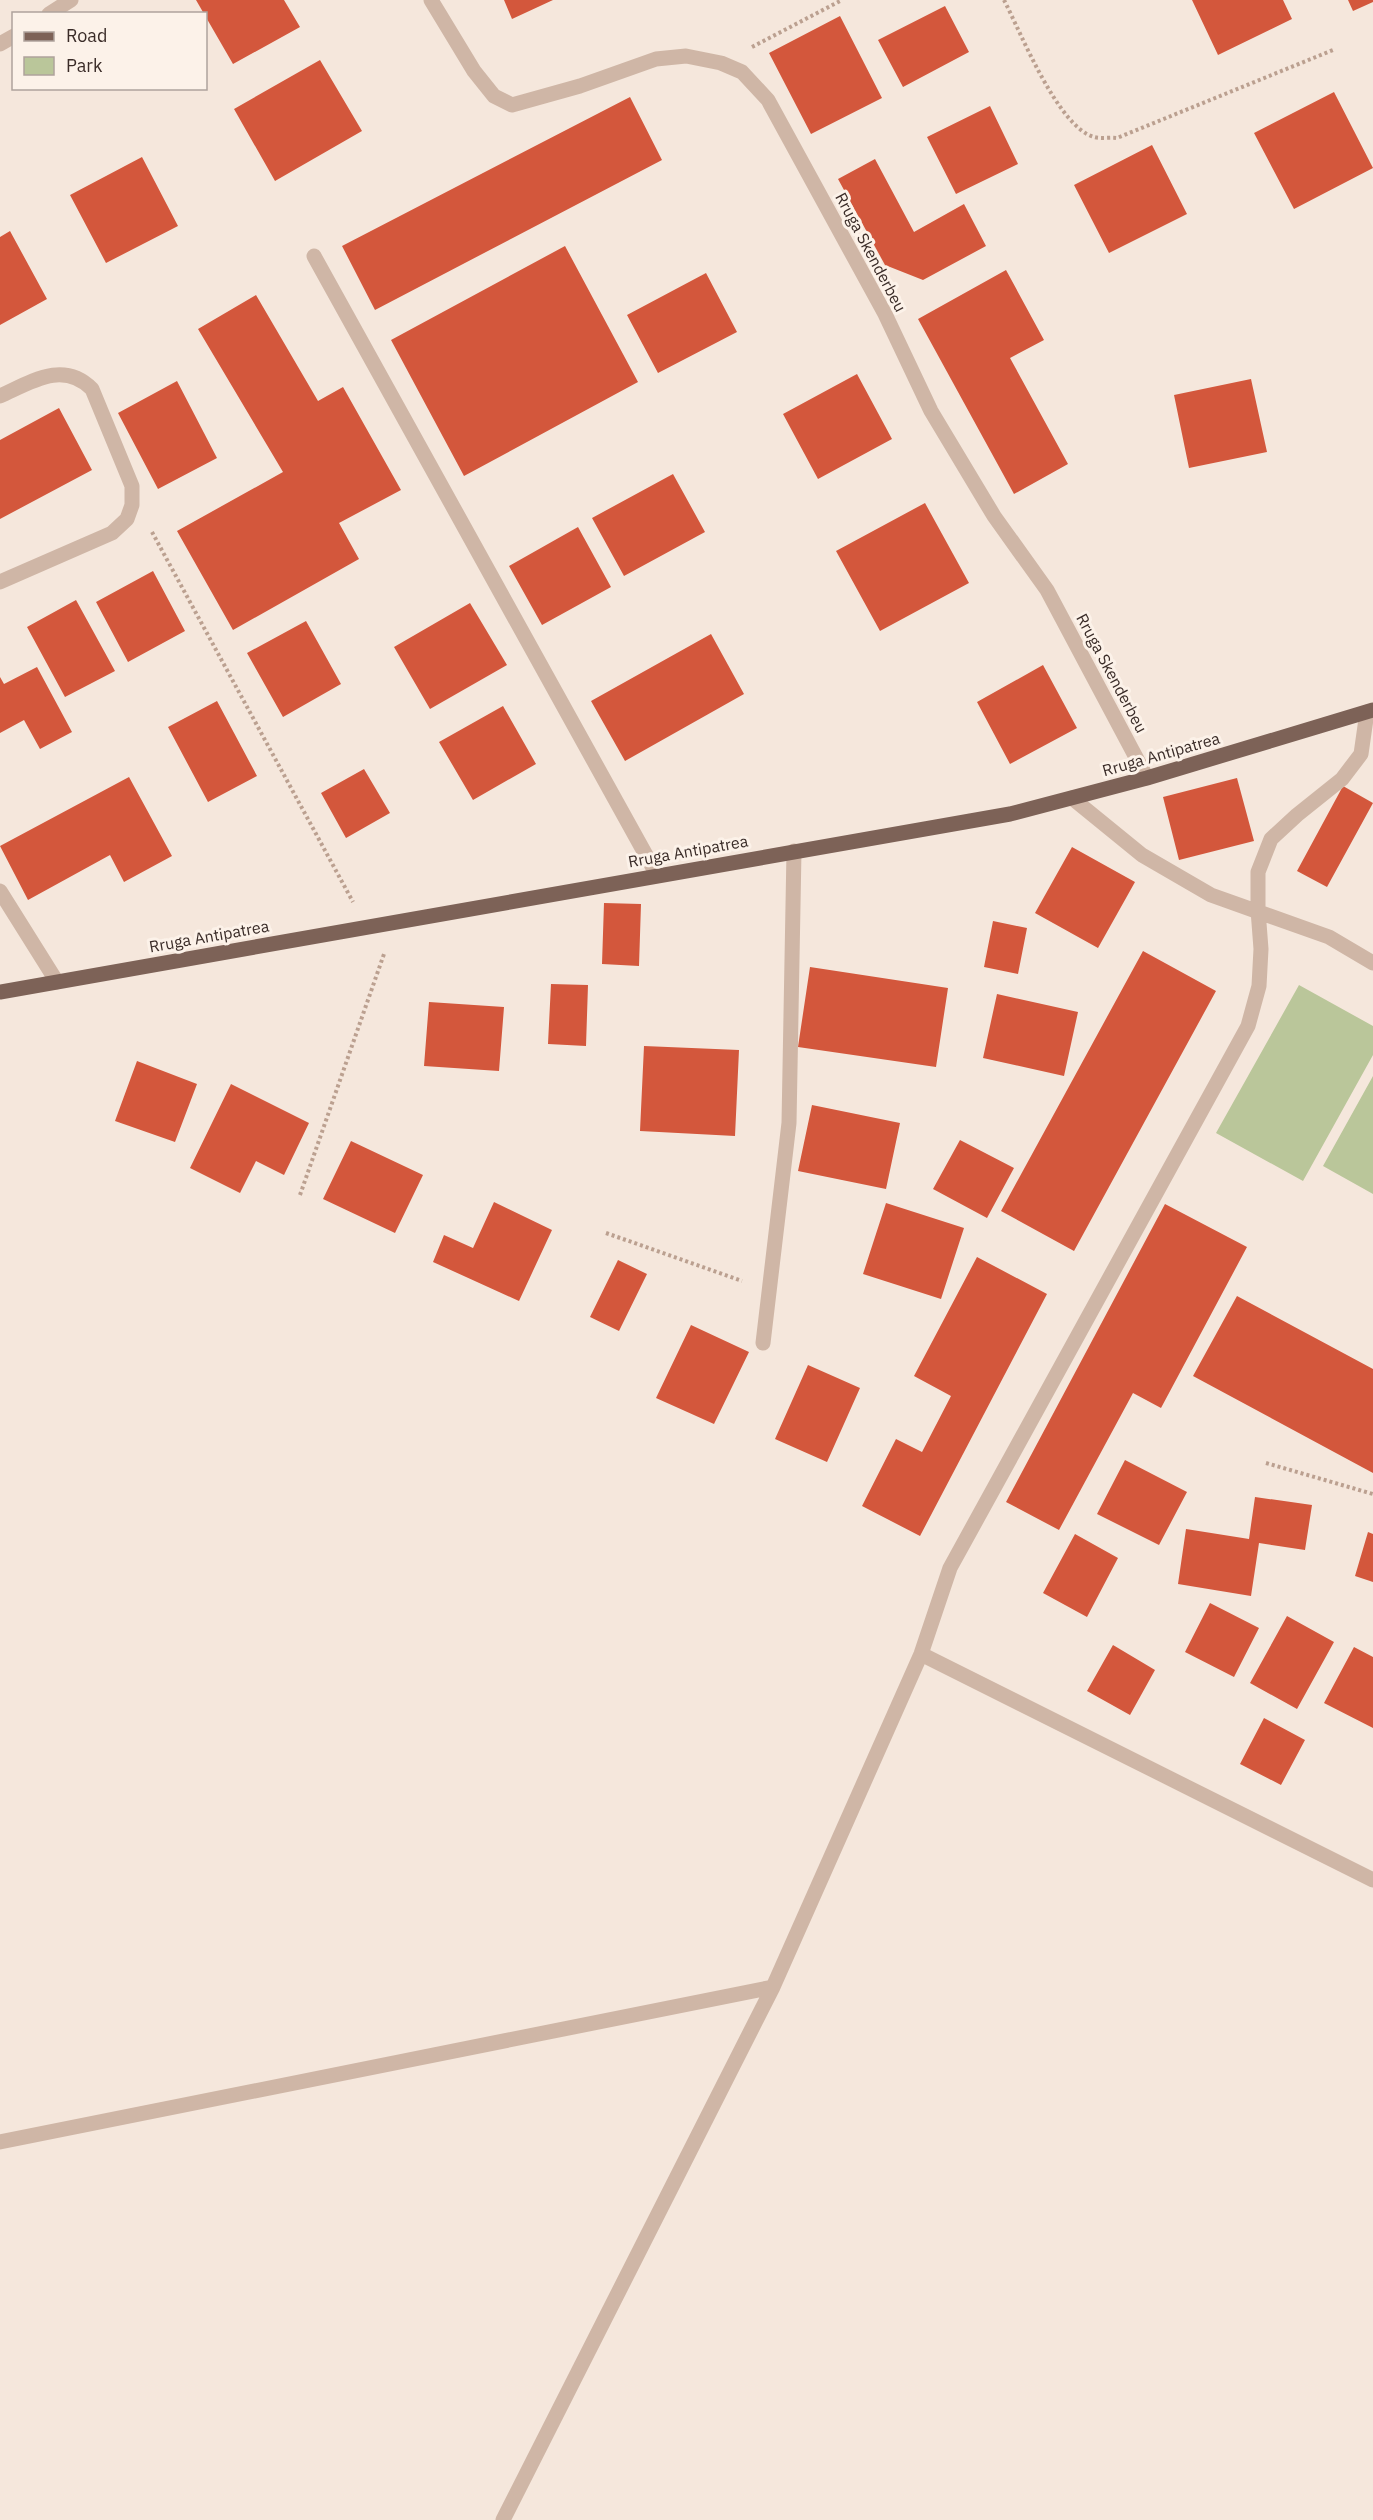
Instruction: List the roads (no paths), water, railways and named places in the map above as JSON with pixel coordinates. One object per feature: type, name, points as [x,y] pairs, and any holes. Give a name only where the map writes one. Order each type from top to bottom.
[{"type":"main road","name":"Rruga Antipatrea","points":[[0,992],[1010,813],[1147,778],[1370,711]]},
{"type":"street","points":[[52,12],[71,0]]},
{"type":"street","name":"Rruga Skenderbeu","points":[[431,0],[474,71],[494,96],[512,105],[569,90],[656,59],[686,56],[721,63],[742,72],[768,100],[885,314],[931,411],[994,516],[1047,590],[1147,778]]},
{"type":"street","points":[[314,256],[657,875]]},
{"type":"street","points":[[0,396],[47,375],[66,374],[82,378],[92,388],[132,486],[132,505],[127,519],[112,533],[0,582]]},
{"type":"street","points":[[503,2520],[773,1987],[921,1654],[950,1568],[1248,1026],[1259,986],[1261,949],[1258,872],[1271,839],[1342,779],[1361,754],[1370,711]]},
{"type":"street","points":[[1072,798],[1142,855],[1211,895],[1329,937],[1373,963]]},
{"type":"street","points":[[763,1343],[771,1291],[789,1123],[794,851]]},
{"type":"street","points":[[0,891],[57,982]]},
{"type":"street","points":[[921,1654],[1373,1880]]},
{"type":"street","points":[[0,2142],[773,1987]]}]
